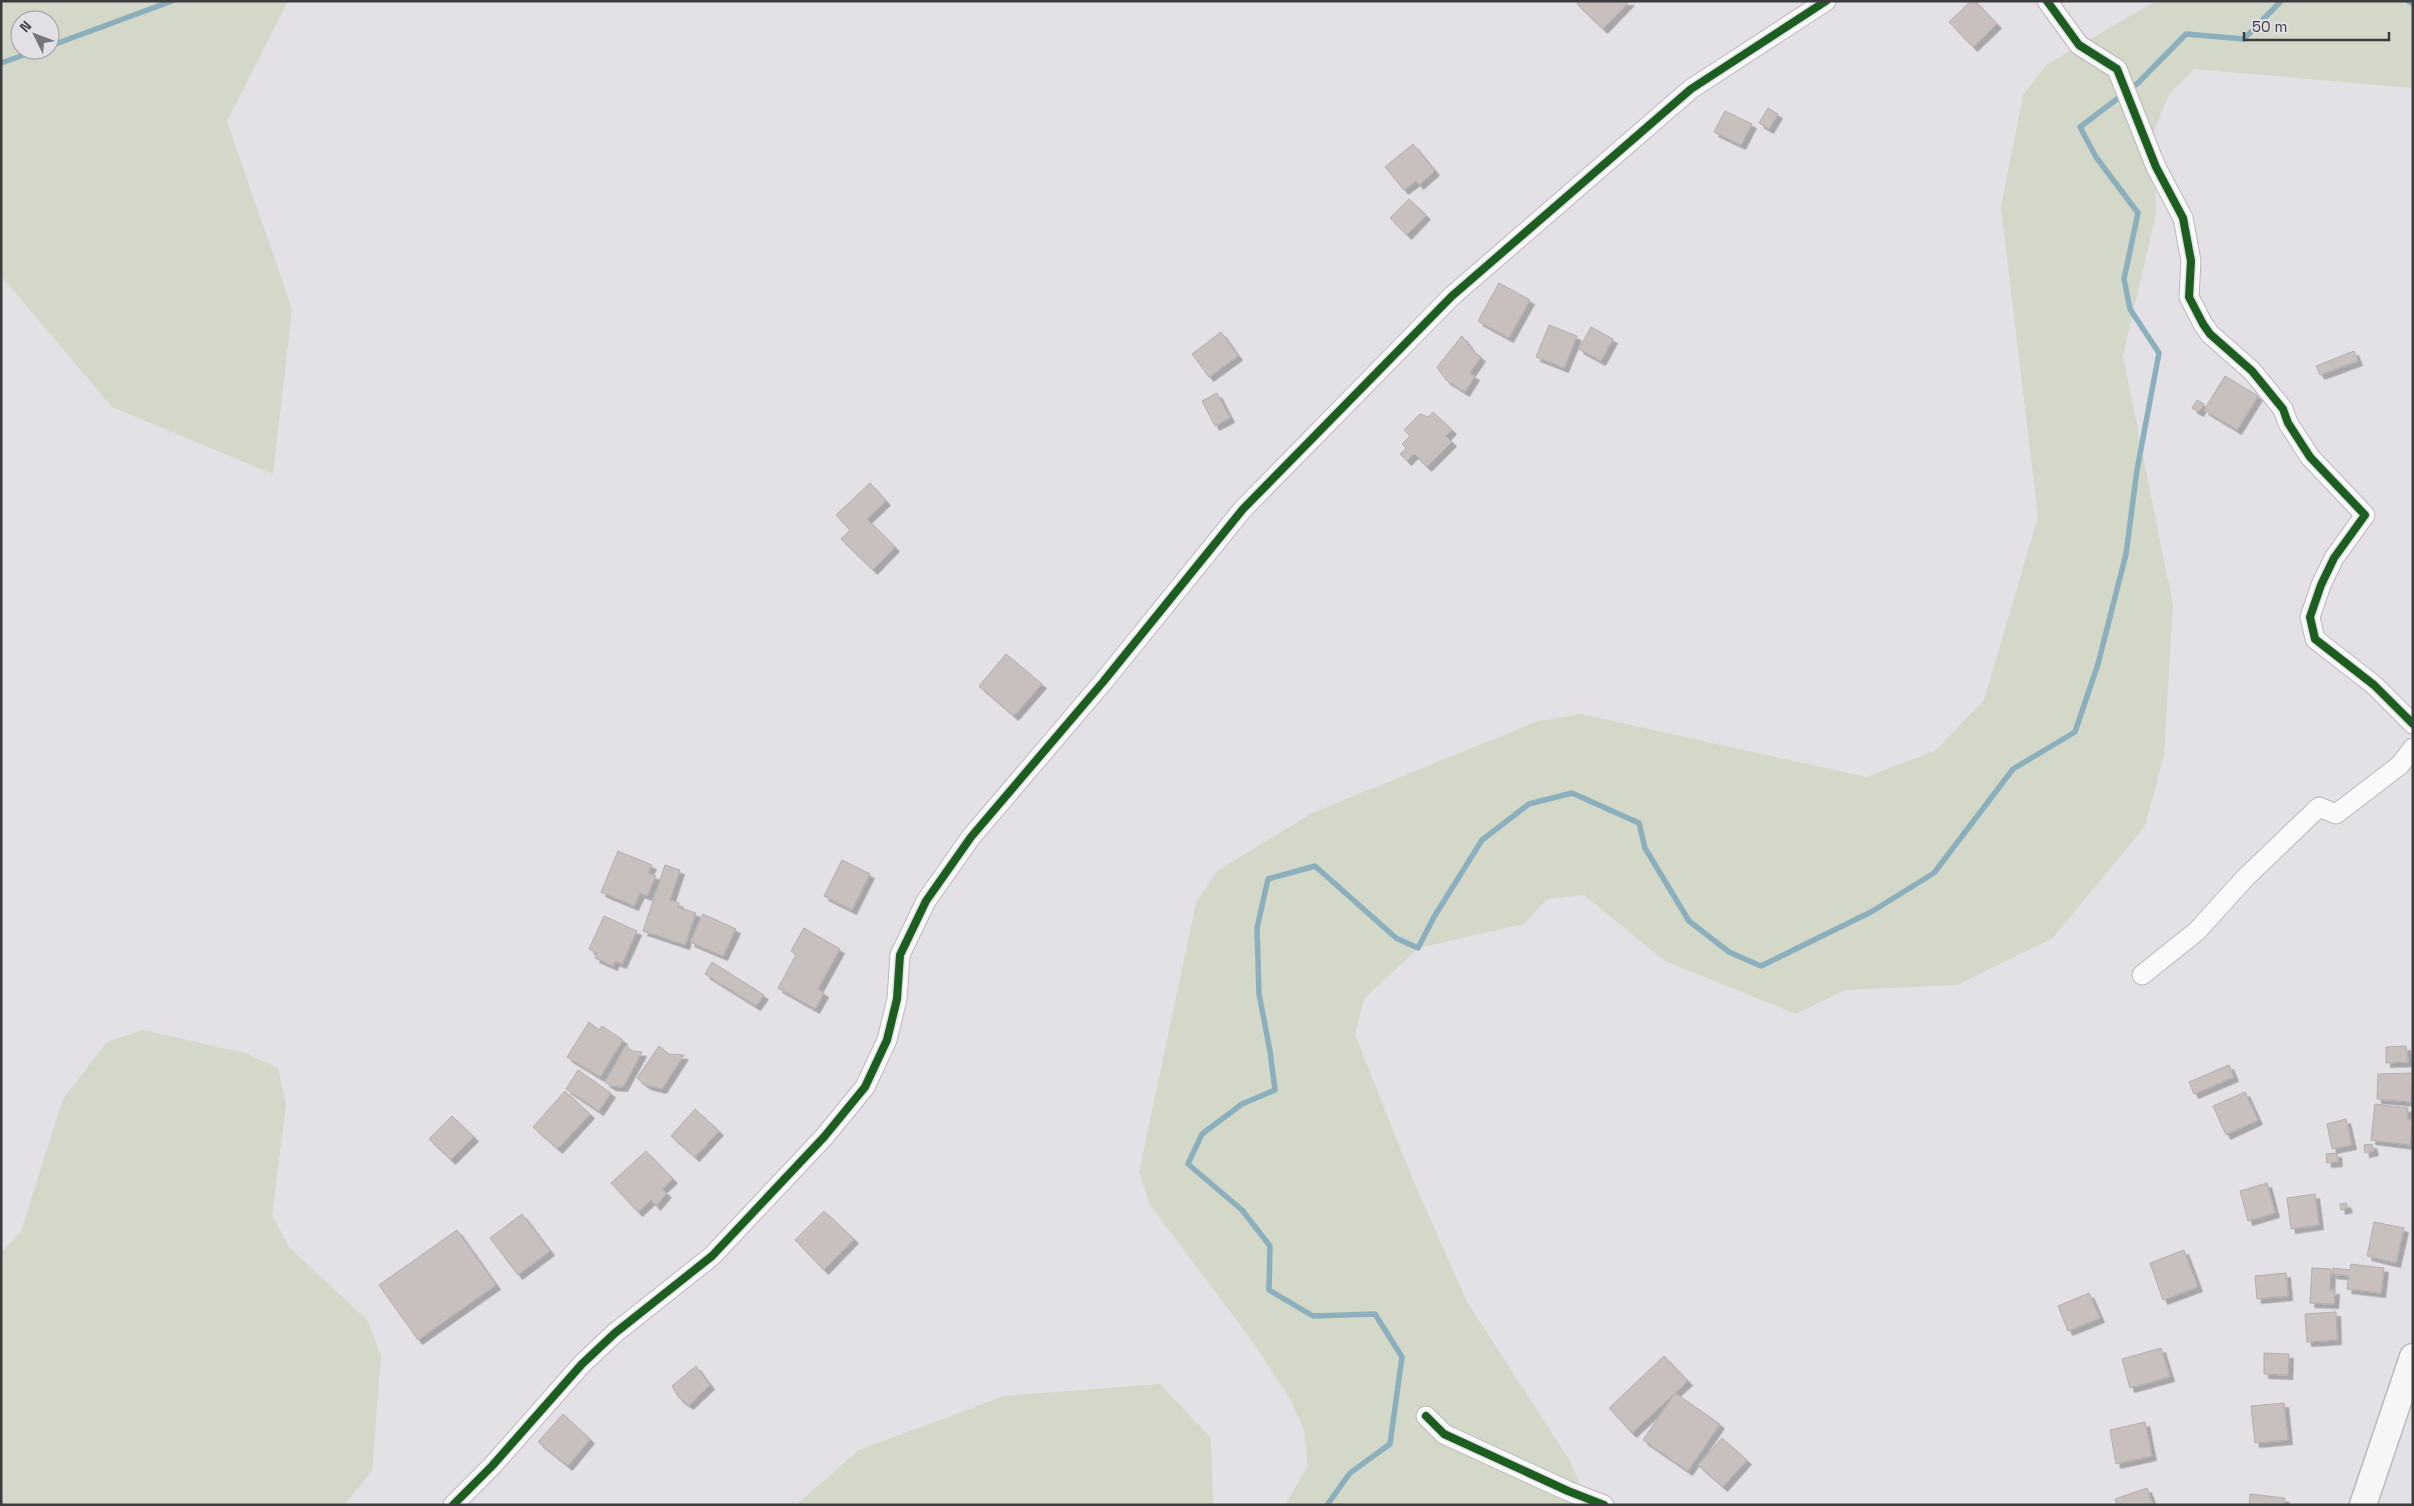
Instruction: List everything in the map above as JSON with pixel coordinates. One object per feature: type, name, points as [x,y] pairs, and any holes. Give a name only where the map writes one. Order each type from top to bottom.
[{"type":"street","points":[[454,1505],[492,1466],[582,1364],[615,1333],[712,1256],[824,1137],[866,1087],[887,1040],[897,999],[900,955],[926,901],[971,837],[1103,682],[1243,509],[1452,296],[1691,89],[1826,1]]},
{"type":"street","points":[[2047,1],[2079,45],[2117,69],[2156,167],[2183,218],[2191,261],[2189,296],[2203,324],[2210,334],[2252,371],[2280,405],[2310,457],[2365,515],[2334,558],[2321,585],[2310,617],[2315,639],[2374,685],[2413,724]]},
{"type":"street","points":[[2142,975],[2197,931],[2246,877],[2319,807],[2336,814],[2400,765],[2413,748]]},
{"type":"street","points":[[2363,1505],[2413,1357]]},
{"type":"street","points":[[1426,1416],[1444,1434],[1568,1491],[1604,1505]]},
{"type":"green space","points":[[1,1],[288,1],[227,121],[292,309],[273,474],[112,407],[1,276]]},
{"type":"green space","points":[[2156,1],[2413,1],[2413,88],[2194,69],[2169,94],[2154,131],[2156,214],[2123,356],[2173,605],[2164,755],[2145,826],[2053,938],[1957,985],[1845,990],[1796,1014],[1665,961],[1584,895],[1547,899],[1524,924],[1418,948],[1364,999],[1355,1035],[1408,1168],[1467,1302],[1570,1461],[1588,1505],[1285,1505],[1308,1466],[1304,1430],[1290,1399],[1250,1338],[1150,1205],[1139,1172],[1196,903],[1217,871],[1312,813],[1538,721],[1581,714],[1866,777],[1935,751],[1984,700],[2038,517],[2001,207],[2023,95],[2046,65]]},
{"type":"green space","points":[[143,1030],[245,1053],[278,1068],[286,1105],[272,1215],[289,1247],[368,1321],[381,1356],[372,1471],[344,1505],[1,1505],[1,1253],[21,1231],[63,1099],[107,1042]]},
{"type":"green space","points":[[1160,1384],[1211,1438],[1213,1505],[796,1505],[859,1450],[1004,1396]]},
{"type":"building","points":[[1580,1],[1630,1],[1603,29],[1577,4]]},
{"type":"building","points":[[1971,1],[1975,1],[1997,24],[1973,47],[1949,22]]},
{"type":"building","points":[[1768,108],[1778,114],[1769,129],[1759,123]]},
{"type":"building","points":[[1725,111],[1752,124],[1741,145],[1714,132]]},
{"type":"building","points":[[1413,144],[1435,171],[1419,185],[1416,181],[1404,190],[1385,167]]},
{"type":"building","points":[[1409,199],[1426,215],[1407,235],[1390,218]]},
{"type":"building","points":[[1499,283],[1530,300],[1509,338],[1478,321]]},
{"type":"building","points":[[1549,325],[1577,336],[1564,368],[1536,357]]},
{"type":"building","points":[[1591,327],[1613,339],[1601,361],[1579,349]]},
{"type":"building","points":[[1221,332],[1238,356],[1209,377],[1192,354]]},
{"type":"building","points":[[1462,336],[1474,352],[1481,357],[1470,373],[1475,376],[1465,392],[1446,380],[1437,367]]},
{"type":"building","points":[[2354,351],[2358,361],[2320,375],[2316,366]]},
{"type":"building","points":[[2225,376],[2258,396],[2237,430],[2204,410]]},
{"type":"building","points":[[1217,393],[1230,418],[1215,426],[1202,401]]},
{"type":"building","points":[[2197,400],[2204,404],[2199,412],[2192,408]]},
{"type":"building","points":[[1433,412],[1452,430],[1446,436],[1452,442],[1427,467],[1414,454],[1407,461],[1400,454],[1406,448],[1402,444],[1410,436],[1404,430],[1420,414],[1428,417]]},
{"type":"building","points":[[870,483],[886,501],[867,519],[895,547],[873,570],[841,539],[850,530],[836,515]]},
{"type":"building","points":[[1006,654],[1042,684],[1014,716],[979,686]]},
{"type":"building","points":[[618,851],[652,865],[648,873],[656,876],[647,896],[640,893],[634,906],[601,892]]},
{"type":"building","points":[[842,860],[870,874],[852,910],[824,896]]},
{"type":"building","points":[[665,865],[680,870],[670,900],[679,903],[678,907],[696,913],[685,945],[643,931]]},
{"type":"building","points":[[703,914],[736,929],[723,956],[690,942]]},
{"type":"building","points":[[604,916],[637,931],[622,964],[615,961],[613,966],[595,958],[597,953],[589,949]]},
{"type":"building","points":[[804,928],[840,949],[818,989],[824,993],[815,1009],[778,988],[796,955],[791,951]]},
{"type":"building","points":[[712,962],[764,995],[756,1006],[705,974]]},
{"type":"building","points":[[589,1022],[599,1030],[602,1026],[623,1040],[600,1077],[567,1057]]},
{"type":"building","points":[[626,1045],[632,1051],[642,1052],[623,1087],[611,1086],[605,1082]]},
{"type":"building","points":[[659,1046],[669,1054],[684,1055],[662,1089],[646,1085],[637,1078]]},
{"type":"building","points":[[2406,1046],[2408,1062],[2386,1063],[2386,1047]]},
{"type":"building","points":[[2229,1065],[2234,1077],[2194,1094],[2189,1082]]},
{"type":"building","points":[[578,1070],[611,1093],[599,1111],[566,1089]]},
{"type":"building","points":[[2413,1073],[2411,1102],[2377,1099],[2378,1074]]},
{"type":"building","points":[[565,1091],[590,1114],[558,1149],[533,1127]]},
{"type":"building","points":[[2245,1092],[2258,1120],[2226,1135],[2213,1106]]},
{"type":"building","points":[[2375,1104],[2408,1108],[2407,1119],[2413,1120],[2410,1145],[2371,1140]]},
{"type":"building","points":[[695,1109],[719,1131],[695,1157],[671,1136]]},
{"type":"building","points":[[452,1116],[474,1137],[451,1160],[429,1139]]},
{"type":"building","points":[[2346,1119],[2352,1145],[2332,1149],[2327,1124]]},
{"type":"building","points":[[2372,1144],[2374,1151],[2365,1153],[2364,1145]]},
{"type":"building","points":[[646,1151],[673,1179],[662,1189],[667,1193],[656,1206],[651,1200],[638,1212],[611,1183]]},
{"type":"building","points":[[2337,1153],[2338,1162],[2327,1163],[2326,1154]]},
{"type":"building","points":[[2267,1183],[2275,1213],[2248,1221],[2240,1191]]},
{"type":"building","points":[[2315,1194],[2319,1225],[2291,1229],[2287,1198]]},
{"type":"building","points":[[2346,1203],[2348,1208],[2341,1210],[2340,1204]]},
{"type":"building","points":[[824,1211],[854,1239],[824,1270],[795,1240]]},
{"type":"building","points":[[522,1214],[550,1251],[518,1275],[490,1238]]},
{"type":"building","points":[[2374,1222],[2404,1228],[2396,1263],[2367,1256]]},
{"type":"building","points":[[457,1230],[496,1285],[418,1340],[379,1285]]},
{"type":"building","points":[[2184,1250],[2198,1287],[2163,1300],[2150,1263]]},
{"type":"building","points":[[2351,1264],[2384,1268],[2381,1293],[2347,1289],[2349,1276],[2332,1274],[2333,1268],[2350,1270]]},
{"type":"building","points":[[2312,1268],[2331,1269],[2330,1290],[2335,1290],[2334,1304],[2310,1303]]},
{"type":"building","points":[[2286,1273],[2288,1296],[2257,1299],[2255,1276]]},
{"type":"building","points":[[2089,1293],[2100,1318],[2068,1331],[2058,1306]]},
{"type":"building","points":[[2336,1312],[2337,1340],[2307,1342],[2305,1314]]},
{"type":"building","points":[[2161,1348],[2170,1377],[2130,1388],[2122,1359]]},
{"type":"building","points":[[2264,1353],[2289,1354],[2288,1375],[2264,1374]]},
{"type":"building","points":[[1664,1356],[1688,1381],[1632,1433],[1609,1408]]},
{"type":"building","points":[[696,1366],[710,1385],[689,1405],[679,1398],[672,1386]]},
{"type":"building","points":[[1675,1393],[1720,1424],[1688,1471],[1643,1440]]},
{"type":"building","points":[[2284,1403],[2288,1440],[2255,1443],[2251,1406]]},
{"type":"building","points":[[563,1414],[590,1439],[568,1466],[538,1442]]},
{"type":"building","points":[[2145,1422],[2152,1456],[2116,1464],[2110,1430]]},
{"type":"building","points":[[1722,1438],[1747,1460],[1723,1487],[1698,1465]]},
{"type":"building","points":[[2147,1488],[2153,1505],[2117,1505],[2115,1499]]},
{"type":"building","points":[[2250,1494],[2285,1498],[2284,1505],[2249,1505]]},
{"type":"waterway","points":[[60,42],[172,1]]},
{"type":"waterway","points":[[1327,1505],[1350,1473],[1390,1444],[1402,1357],[1375,1314],[1313,1316],[1269,1290],[1270,1246],[1242,1210],[1188,1164],[1202,1134],[1242,1104],[1275,1090],[1259,994],[1257,928],[1268,879],[1315,866],[1396,938],[1418,948],[1434,917],[1482,840],[1529,804],[1572,793],[1639,823],[1645,848],[1689,921],[1729,952],[1761,966],[1871,912],[1934,873],[2013,769],[2075,732],[2098,664],[2126,554],[2137,470],[2159,353],[2130,309],[2124,279],[2138,213],[2096,157],[2080,127],[2138,83],[2186,34],[2244,39],[2281,1]]},
{"type":"waterway","points":[[2408,1],[2413,4]]},
{"type":"waterway","points":[[1,63],[10,60]]},
{"type":"cycle path","points":[[453,1505],[492,1466],[582,1364],[615,1333],[712,1256],[824,1137],[865,1087],[887,1040],[897,999],[900,955],[926,901],[971,837],[1103,682],[1243,509],[1452,296],[1691,89],[1826,1]]},
{"type":"cycle path","points":[[2047,1],[2079,45],[2117,69],[2156,167],[2183,218],[2191,261],[2189,297],[2203,324],[2210,334],[2252,371],[2283,409],[2288,423],[2310,457],[2365,515],[2334,558],[2321,585],[2310,617],[2315,639],[2374,685],[2413,724]]},
{"type":"cycle path","points":[[1426,1416],[1444,1434],[1568,1491],[1604,1505]]}]
